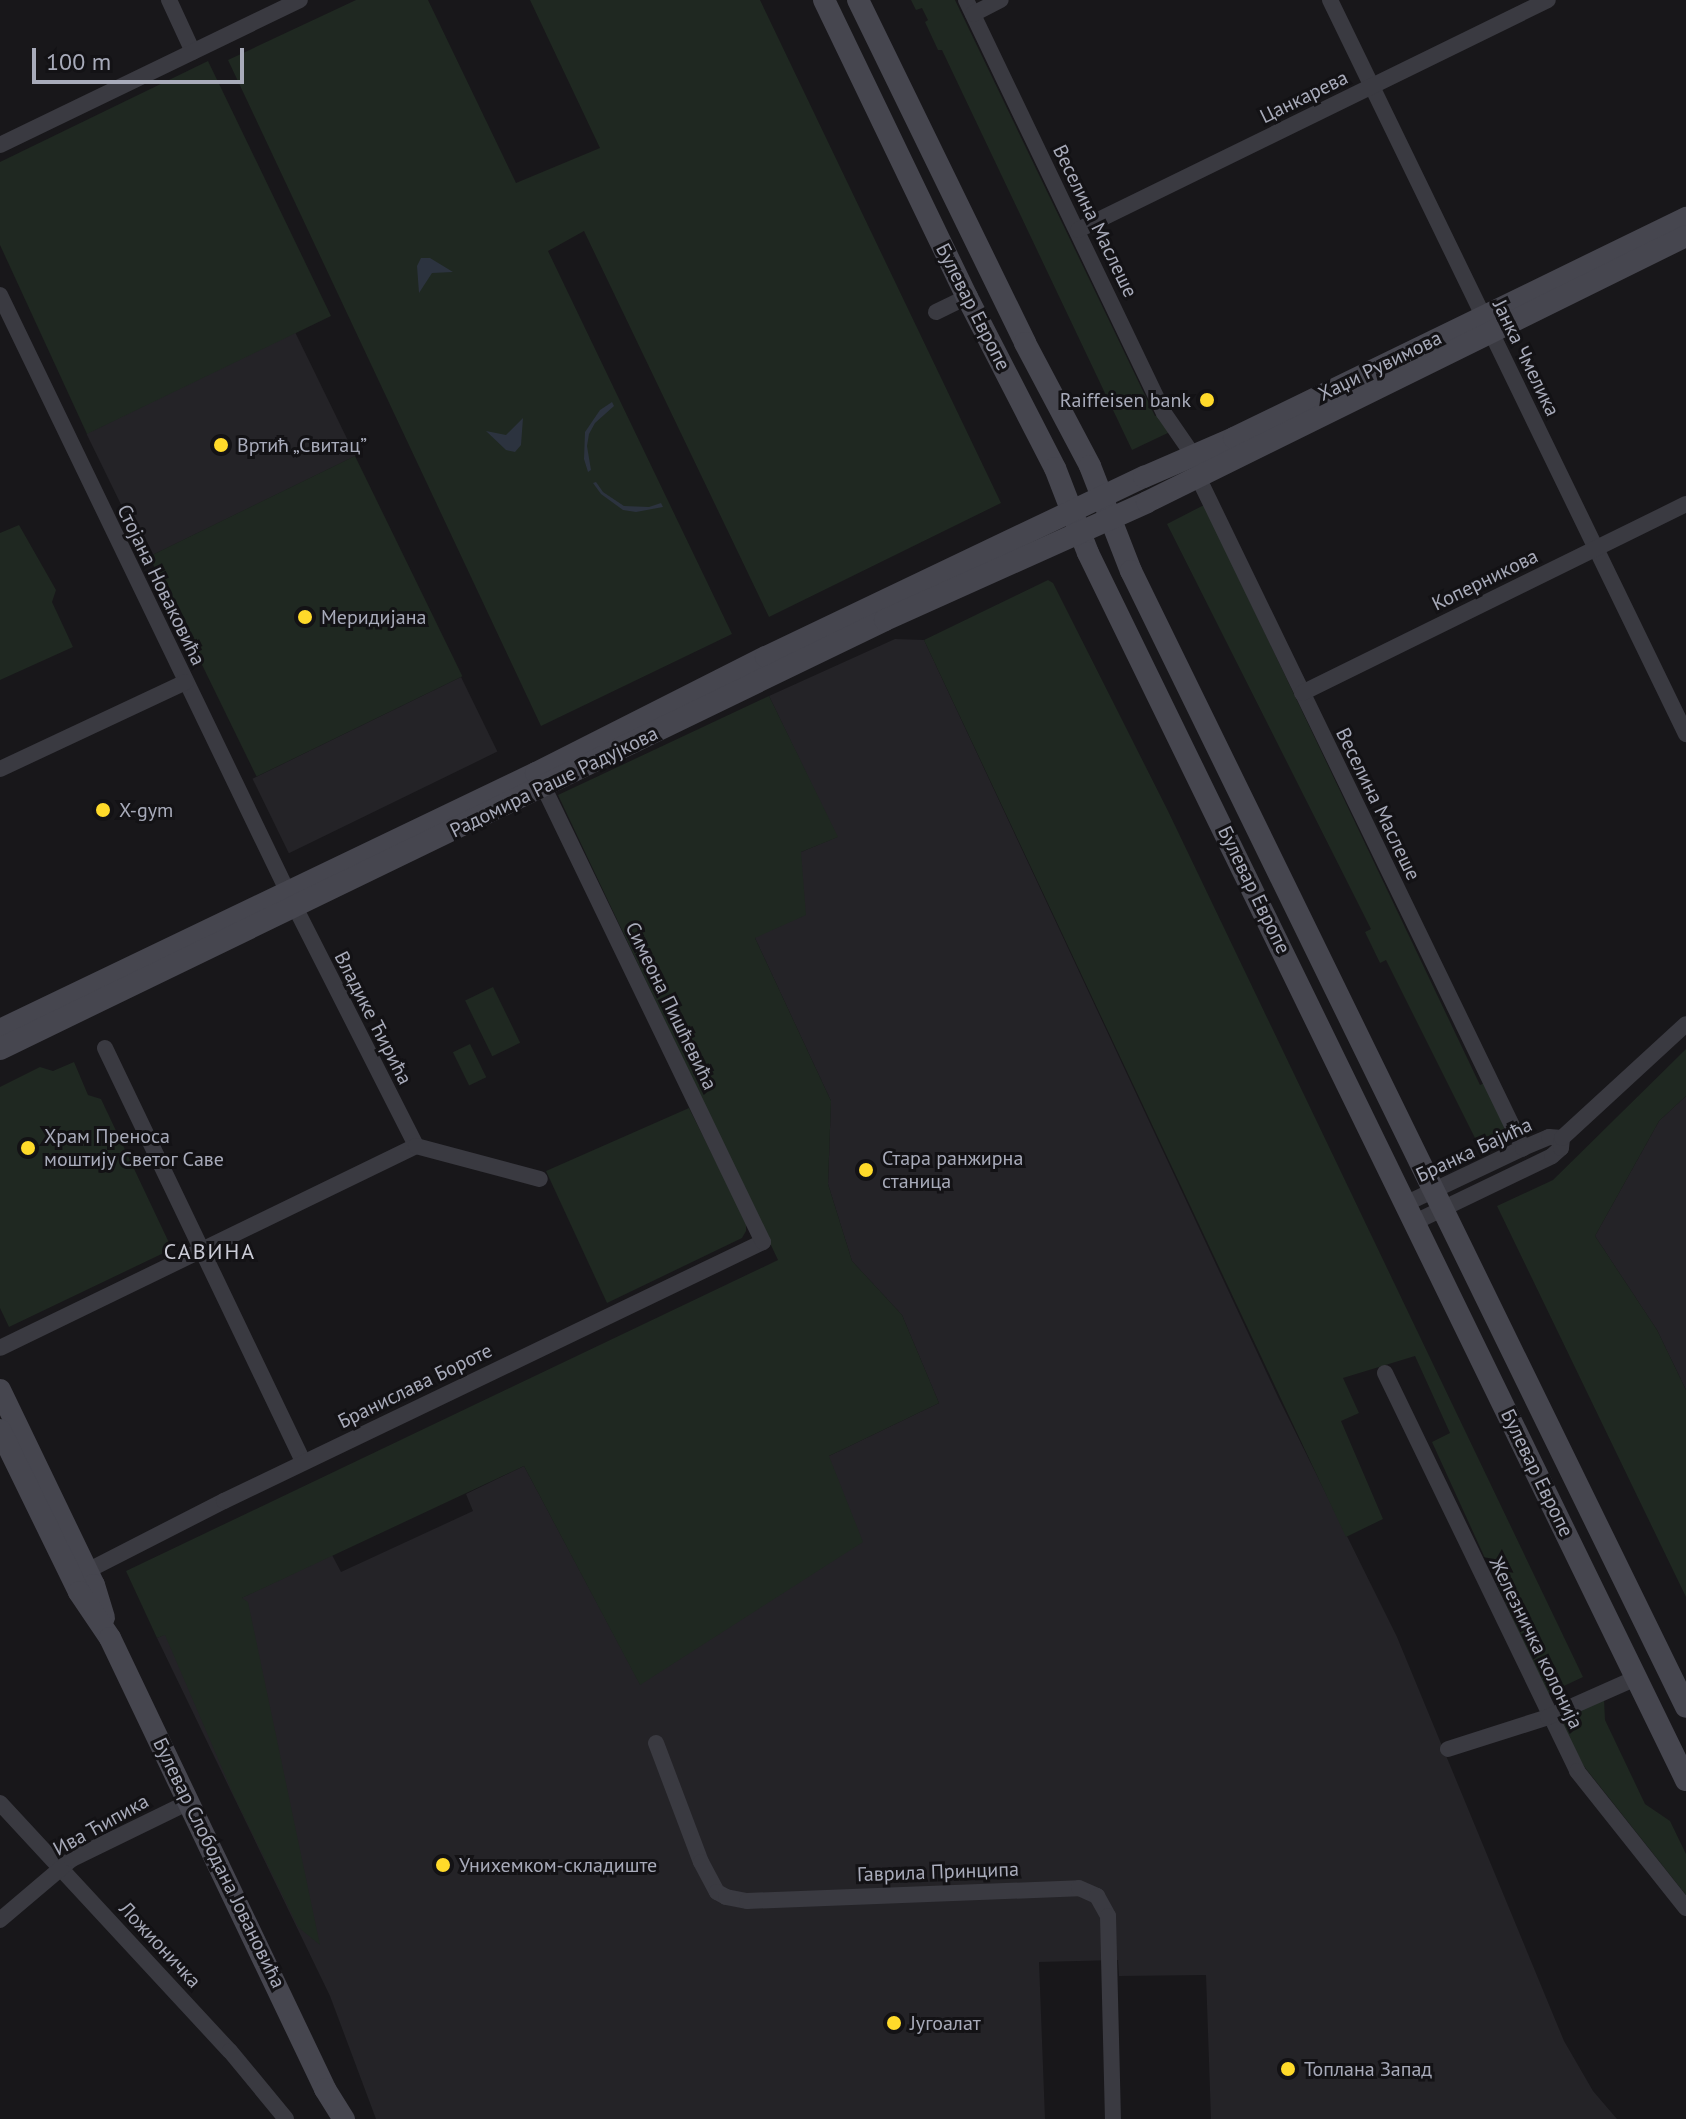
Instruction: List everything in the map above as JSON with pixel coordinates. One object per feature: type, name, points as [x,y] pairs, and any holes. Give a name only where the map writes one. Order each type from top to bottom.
[{"type":"street","points":[[169,0],[193,52]]},
{"type":"street","points":[[0,145],[300,0]]},
{"type":"street","name":"Булевар Европе","points":[[824,0],[967,297],[1055,468],[1080,533],[1686,1780]]},
{"type":"street","name":"Булевар Европе","points":[[858,0],[1025,343],[1090,466],[1131,571],[1686,1707]]},
{"type":"street","points":[[969,7],[1001,0]]},
{"type":"street","name":"Јанка Чмелика","points":[[1330,0],[1686,734]]},
{"type":"street","name":"Цанкарева","points":[[1078,230],[1548,0]]},
{"type":"street","name":"Веселина Маслеше","points":[[969,7],[1164,413],[1193,455]]},
{"type":"street","name":"Хаџи Рувимова","points":[[1110,519],[1198,477],[1686,218]]},
{"type":"street","name":"Хаџи Рувимова","points":[[1072,510],[1686,236]]},
{"type":"street","name":"Стојана Новаковића","points":[[0,295],[291,899]]},
{"type":"street","points":[[936,312],[967,297]]},
{"type":"street","name":"Веселина Маслеше","points":[[1198,477],[1523,1148]]},
{"type":"street","name":"Коперникова","points":[[1302,693],[1686,504]]},
{"type":"street","name":"Радомира Раше Радујкова","points":[[0,1049],[291,899],[1072,510]]},
{"type":"street","name":"Радомира Раше Радујкова","points":[[0,1030],[544,788],[885,620],[1110,519]]},
{"type":"street","points":[[0,769],[186,682]]},
{"type":"street","name":"Симеона Пишћевића","points":[[544,788],[763,1242]]},
{"type":"street","name":"Владике Ћирића","points":[[291,899],[416,1146]]},
{"type":"street","name":"Бранка Бајића","points":[[1439,1199],[1552,1156],[1561,1148],[1562,1138],[1686,1024]]},
{"type":"street","points":[[105,1048],[303,1462]]},
{"type":"street","name":"Бранка Бајића","points":[[1439,1199],[1523,1148],[1549,1137],[1562,1138]]},
{"type":"street","points":[[0,1348],[416,1146],[540,1179]]},
{"type":"street","points":[[1409,1214],[1439,1199]]},
{"type":"street","name":"Бранислава Бороте","points":[[87,1571],[303,1462],[763,1242]]},
{"type":"street","name":"Железничка колонија","points":[[1385,1373],[1548,1717],[1577,1771],[1686,1908]]},
{"type":"street","name":"Булевар Слободана Јовановића","points":[[0,1390],[87,1571],[110,1638],[325,2089],[344,2119]]},
{"type":"street","name":"Булевар Слободана Јовановића","points":[[0,1430],[79,1592],[110,1638]]},
{"type":"street","points":[[1448,1749],[1548,1717],[1636,1678]]},
{"type":"street","name":"Гаврила Принципа","points":[[656,1743],[701,1862],[717,1892],[726,1897],[747,1901],[1079,1888],[1097,1896],[1108,1916],[1113,2119]]},
{"type":"street","name":"Ива Ћипика","points":[[0,1920],[61,1868],[86,1852],[189,1802]]},
{"type":"street","name":"Ложионичка","points":[[0,1803],[230,2051],[286,2119]]},
{"type":"street","name":"Булевар Слободана Јовановића","points":[[325,2089],[328,2119]]},
{"type":"shaded area","points":[[356,0],[428,0],[516,183],[600,148],[530,0],[760,0],[1001,503],[769,617],[584,231],[548,251],[732,634],[541,726],[228,60]]},
{"type":"shaded area","points":[[911,0],[955,0],[1155,416],[1164,413],[1172,431],[1132,450],[942,50],[938,50],[925,22],[928,20],[922,8],[916,10]]},
{"type":"shaded area","points":[[208,61],[331,316],[87,434],[0,245],[0,162]]},
{"type":"shaded area","name":"Вртић „Свитац”","points":[[295,332],[355,456],[147,558],[86,434]]},
{"type":"shaded area","name":"Меридијана","points":[[355,456],[462,676],[257,777],[149,556]]},
{"type":"shaded area","points":[[1204,505],[1480,1085],[1487,1082],[1523,1131],[1475,1138],[1386,960],[1380,963],[1365,932],[1371,929],[1167,524]]},
{"type":"shaded area","points":[[19,525],[56,590],[52,602],[73,647],[0,680],[0,533]]},
{"type":"shaded area","points":[[1048,580],[1053,583],[1168,811],[1583,1677],[1547,1694],[1432,1442],[1450,1433],[1415,1356],[1343,1378],[1359,1413],[1341,1421],[1383,1519],[1346,1537],[924,640]]},
{"type":"shaded area","points":[[895,639],[924,640],[1278,1397],[1397,1637],[1564,2041],[1593,2091],[1617,2119],[1211,2119],[1206,1975],[1119,1976],[1118,1960],[1039,1962],[1045,2119],[376,2119],[330,1996],[157,1638],[332,1555],[341,1572],[473,1511],[466,1494],[524,1466],[640,1684],[829,1456],[939,1403],[902,1315],[852,1261],[828,1184],[831,1101],[755,938],[801,852],[837,837],[769,696]]},
{"type":"shaded area","points":[[461,677],[497,752],[289,853],[252,779]]},
{"type":"shaded area","points":[[769,696],[838,837],[801,852],[806,915],[755,938],[831,1101],[828,1184],[852,1261],[902,1315],[939,1403],[829,1456],[863,1542],[640,1685],[524,1466],[242,1598],[248,1602],[320,1945],[298,1927],[234,1796],[165,1635],[157,1638],[126,1571],[778,1260],[558,795]]},
{"type":"shaded area","points":[[493,987],[520,1043],[492,1056],[465,1001]]},
{"type":"shaded area","points":[[470,1044],[486,1077],[469,1086],[453,1052]]},
{"type":"shaded area","points":[[1686,1049],[1686,1096],[1659,1121],[1595,1236],[1657,1330],[1686,1390],[1686,1597],[1497,1206],[1553,1180]]},
{"type":"shaded area","points":[[74,1062],[88,1095],[101,1099],[172,1249],[9,1327],[0,1308],[0,1087],[40,1067],[53,1071]]},
{"type":"shaded area","points":[[1686,1096],[1686,1390],[1657,1330],[1595,1236],[1659,1121]]},
{"type":"shaded area","points":[[689,1108],[746,1222],[746,1231],[742,1238],[607,1303],[546,1171]]},
{"type":"shaded area","points":[[1604,1699],[1605,1720],[1645,1804],[1670,1821],[1686,1854],[1686,1895],[1583,1765],[1558,1718]]},
{"type":"water","points":[[421,258],[430,258],[453,272],[432,273],[419,293],[417,266]]},
{"type":"water","points":[[612,402],[614,406],[595,423],[589,434],[587,446],[591,470],[588,472],[584,459],[585,432],[600,410]]},
{"type":"water","points":[[523,418],[521,445],[515,452],[506,450],[486,431],[506,435]]},
{"type":"water","points":[[596,482],[603,492],[624,506],[649,507],[661,503],[663,507],[636,512],[623,510],[601,494],[593,483]]},
{"type":"place","name":"Raiffeisen bank","points":[[1207,400]]},
{"type":"place","name":"Вртић „Свитац”","points":[[221,445]]},
{"type":"place","name":"Меридијана","points":[[305,617]]},
{"type":"place","name":"X-gym","points":[[103,810]]},
{"type":"place","name":"Храм Преноса моштију Светог Саве","points":[[28,1148]]},
{"type":"place","name":"Стара ранжирна станица","points":[[866,1170]]},
{"type":"place","name":"Унихемком-складиште","points":[[443,1865]]},
{"type":"place","name":"Југоалат","points":[[894,2023]]},
{"type":"place","name":"Топлана Запад","points":[[1288,2069]]},
{"type":"district","name":"САВИНА","points":[[210,1252]]}]
